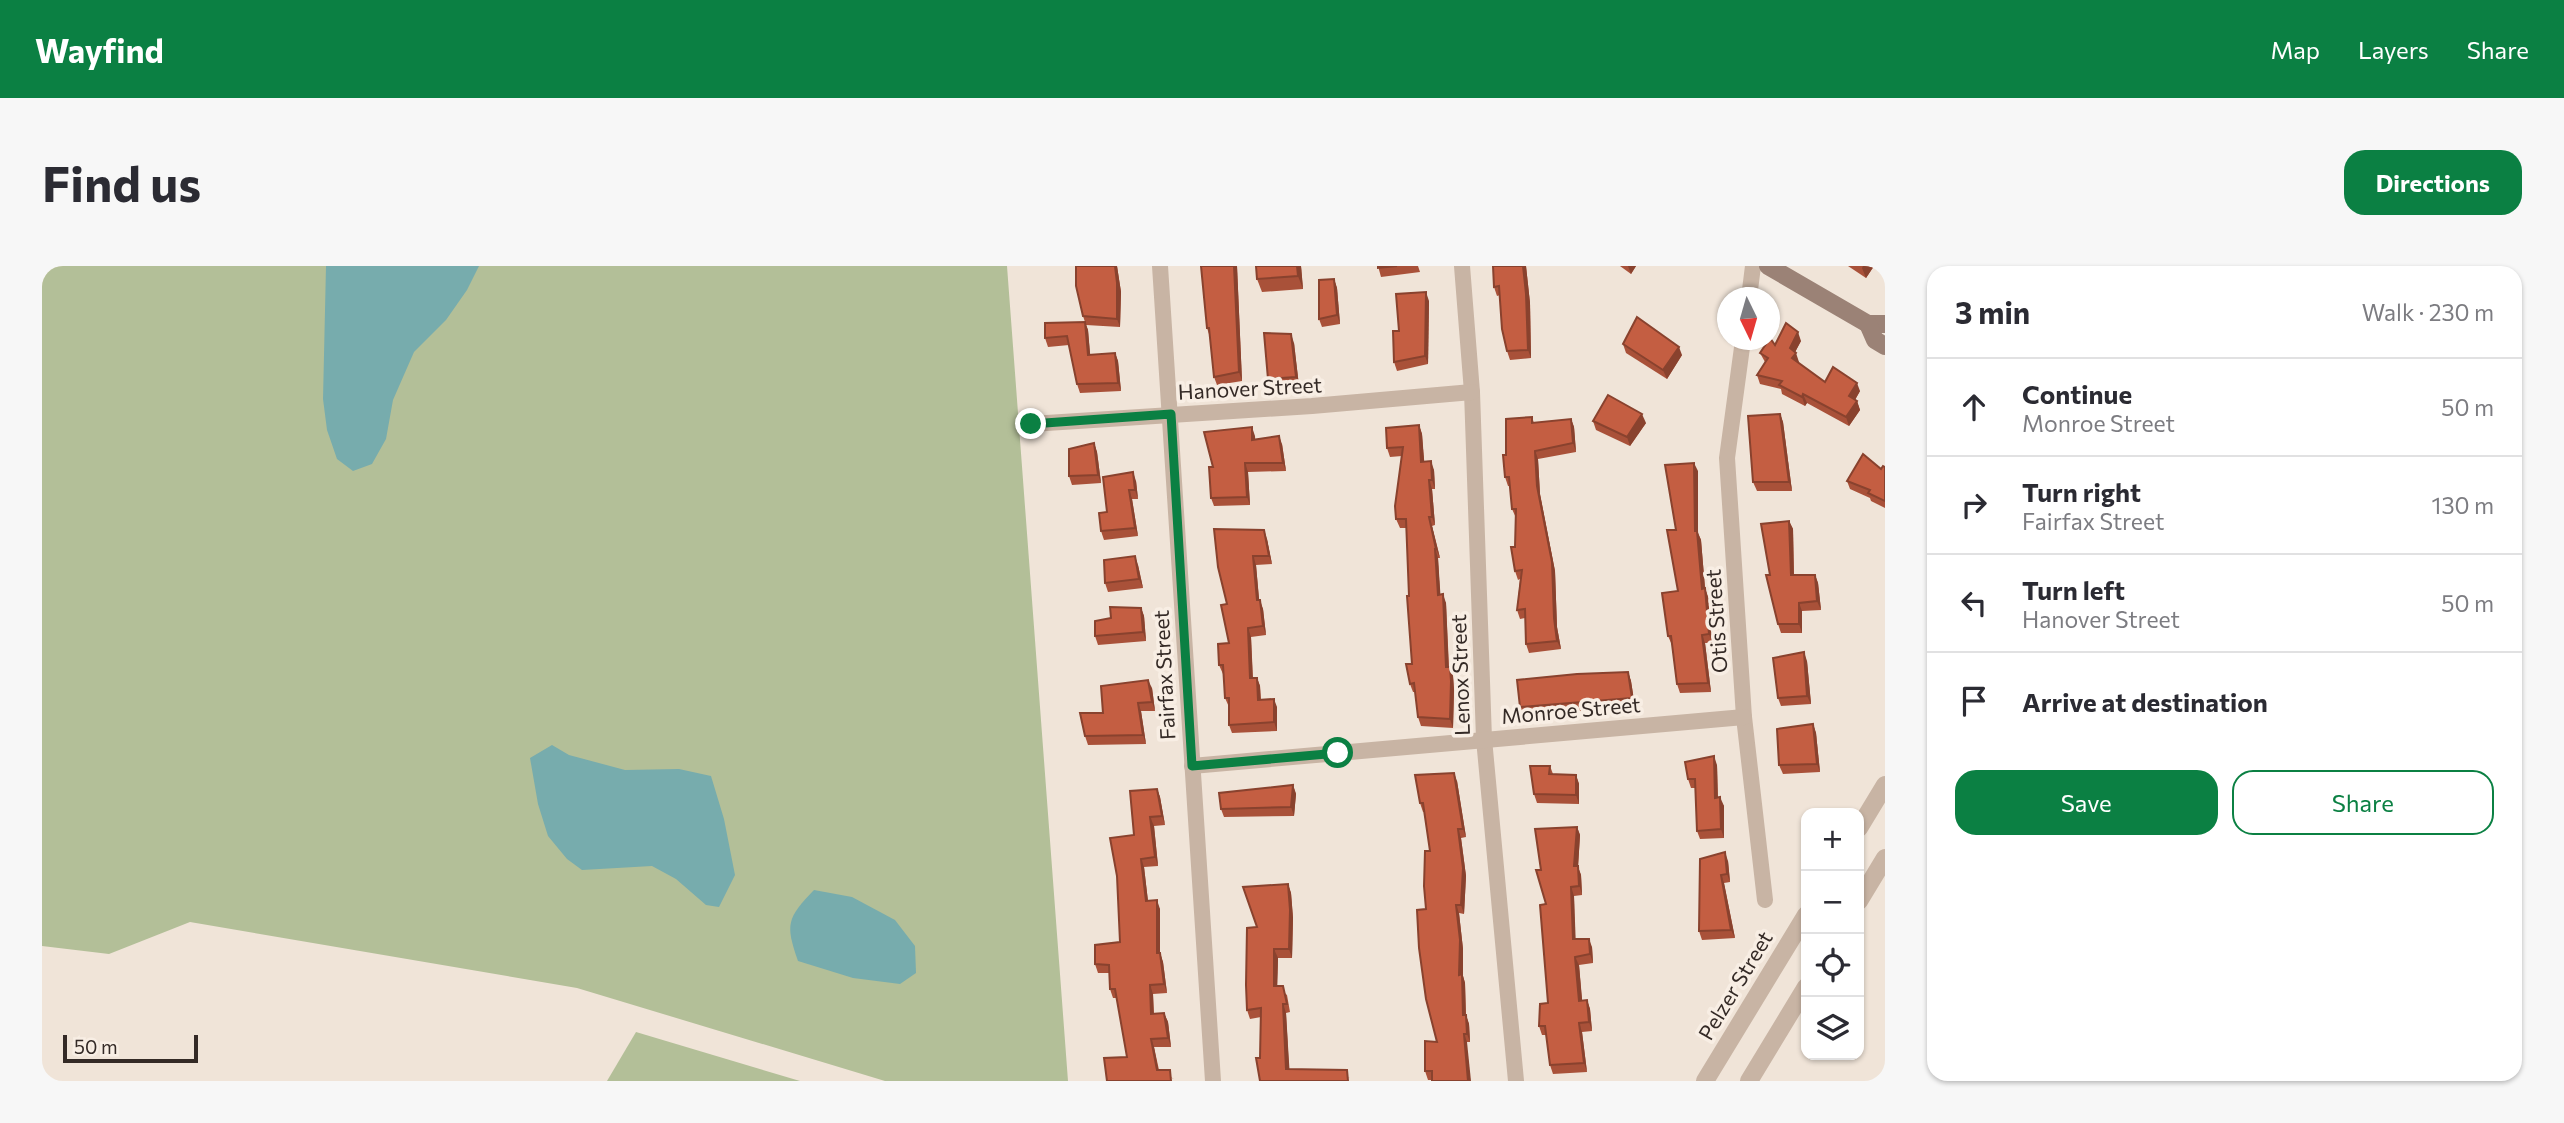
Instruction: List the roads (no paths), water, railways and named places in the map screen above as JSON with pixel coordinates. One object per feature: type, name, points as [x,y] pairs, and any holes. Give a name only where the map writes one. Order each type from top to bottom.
[{"type":"main road","points":[[1768,266],[1876,324],[1875,340],[1885,346]]},
{"type":"street","name":"Fairfax Street","points":[[1160,266],[1213,1081]]},
{"type":"street","name":"Lenox Street","points":[[1462,266],[1472,393],[1484,739],[1516,1081]]},
{"type":"street","points":[[1750,287],[1753,266]]},
{"type":"street","name":"Otis Street","points":[[1742,350],[1727,458],[1744,717],[1765,901]]},
{"type":"street","name":"Hanover Street","points":[[1031,424],[1312,407],[1472,393]]},
{"type":"street","name":"Monroe Street","points":[[1192,766],[1744,717]]},
{"type":"street","points":[[1864,820],[1885,785]]},
{"type":"street","points":[[1864,893],[1885,858]]},
{"type":"street","name":"Pelzer Street","points":[[1705,1081],[1801,923]]},
{"type":"street","points":[[1749,1081],[1801,996]]},
{"type":"water","points":[[326,266],[479,266],[467,290],[446,320],[414,352],[393,400],[386,439],[372,464],[353,471],[337,459],[327,430],[323,399]]},
{"type":"water","points":[[552,745],[569,755],[625,770],[679,769],[711,776],[724,819],[735,875],[719,907],[706,905],[676,879],[652,866],[582,870],[567,859],[548,836],[538,804],[530,758]]},
{"type":"water","points":[[814,890],[852,897],[895,920],[915,946],[916,973],[900,984],[853,978],[798,961],[791,938],[791,922],[798,908]]}]
